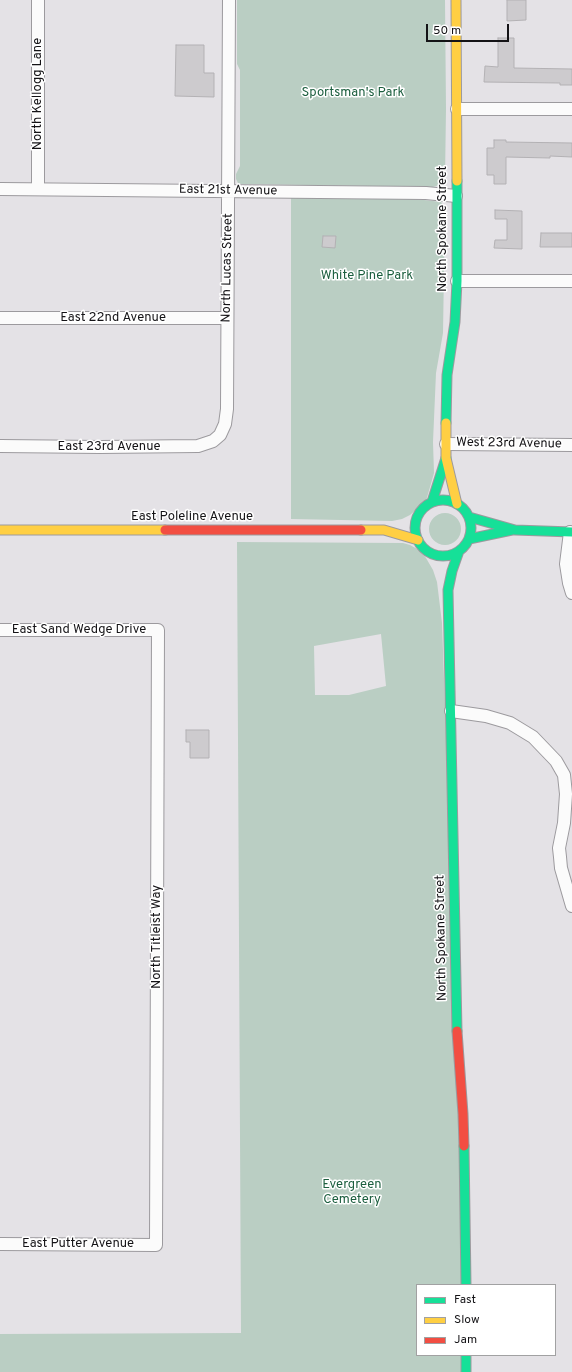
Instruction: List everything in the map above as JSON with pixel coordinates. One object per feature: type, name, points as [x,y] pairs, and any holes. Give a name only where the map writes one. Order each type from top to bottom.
[{"type":"main road","name":"North Spokane Street","points":[[456,0],[457,281],[455,322],[447,375],[446,458],[457,504]]},
{"type":"main road","name":"North Spokane Street","points":[[432,502],[446,458]]},
{"type":"main road","points":[[444,500],[457,504],[464,509],[469,517],[471,532],[469,539],[465,546],[459,551],[445,556],[438,556],[430,553],[418,540],[415,530],[416,521],[420,512],[432,502],[444,500]]},
{"type":"main road","name":"East Poleline Avenue","points":[[384,530],[405,522],[420,512]]},
{"type":"main road","points":[[469,517],[515,530]]},
{"type":"main road","name":"East Poleline Avenue","points":[[0,530],[384,530],[418,540]]},
{"type":"main road","points":[[469,539],[515,530],[571,532]]},
{"type":"main road","name":"North Spokane Street","points":[[459,551],[452,570],[448,590],[456,1010],[463,1114],[466,1284]]},
{"type":"main road","name":"North Spokane Street","points":[[430,553],[440,568],[448,590]]},
{"type":"main road","points":[[466,1356],[466,1372]]},
{"type":"street","name":"North Kellogg Lane","points":[[38,0],[38,189]]},
{"type":"street","name":"North Lucas Street","points":[[217,438],[225,424],[227,413],[229,0]]},
{"type":"street","points":[[457,109],[572,109]]},
{"type":"street","name":"East 21st Avenue","points":[[0,189],[426,193],[456,196]]},
{"type":"street","points":[[457,281],[572,282]]},
{"type":"street","name":"East 22nd Avenue","points":[[0,318],[227,318]]},
{"type":"street","name":"East 23rd Avenue","points":[[0,446],[174,447],[209,444],[217,438]]},
{"type":"street","name":"West 23rd Avenue","points":[[446,444],[572,445]]},
{"type":"street","points":[[571,532],[566,564],[572,593]]},
{"type":"street","name":"East Sand Wedge Drive","points":[[0,630],[158,630]]},
{"type":"street","name":"North Titleist Way","points":[[156,1245],[158,630]]},
{"type":"street","points":[[451,711],[502,720],[517,727],[533,737],[568,772],[566,794],[568,816],[559,848],[561,868],[572,906]]},
{"type":"street","name":"East Putter Avenue","points":[[0,1244],[156,1245]]},
{"type":"green space","name":"Sportsman's Park","points":[[237,0],[445,0],[446,109],[445,179],[443,184],[433,187],[238,183],[236,174],[240,166],[240,70],[237,64]]},
{"type":"green space","name":"White Pine Park","points":[[291,198],[416,199],[441,202],[445,208],[443,333],[436,373],[433,442],[434,473],[426,501],[410,515],[402,519],[392,521],[291,519]]},
{"type":"green space","points":[[448,513],[454,515],[459,520],[461,529],[459,538],[454,543],[442,545],[436,543],[431,538],[429,526],[431,520],[436,515]]},
{"type":"green space","name":"Evergreen Cemetery","points":[[237,542],[403,543],[410,545],[419,550],[433,570],[437,582],[442,623],[466,1284],[416,1284],[416,1356],[466,1356],[466,1372],[0,1372],[0,1334],[241,1333]],"holes":[[[381,634],[386,686],[349,695],[315,695],[314,646]]]},
{"type":"building","points":[[507,0],[526,0],[526,20],[507,21]]},
{"type":"building","points":[[498,38],[514,38],[514,68],[572,69],[572,85],[560,85],[560,83],[484,82],[485,66],[498,67]]},
{"type":"building","points":[[176,45],[204,45],[204,73],[214,73],[214,97],[175,96]]},
{"type":"building","points":[[494,140],[506,140],[506,142],[572,143],[572,157],[506,157],[506,184],[494,184],[494,175],[487,175],[487,148],[494,148]]},
{"type":"building","points":[[495,210],[522,211],[522,249],[494,248],[495,240],[507,240],[507,219],[495,219]]},
{"type":"building","points":[[541,233],[572,233],[572,247],[540,247]]},
{"type":"building","points":[[323,236],[336,236],[335,248],[322,247]]},
{"type":"building","points":[[186,730],[209,730],[209,758],[190,758],[190,742],[186,742]]},
{"type":"traffic: fast","points":[[446,423],[447,375],[455,322],[457,281],[457,181]]},
{"type":"traffic: fast","points":[[432,502],[446,458]]},
{"type":"traffic: fast","points":[[443,500],[454,502],[463,508],[469,517],[471,528],[469,539],[463,548],[454,554],[443,556],[432,554],[423,548],[417,539],[415,528],[417,517],[423,508],[432,502],[443,500]]},
{"type":"traffic: fast","points":[[469,517],[515,530],[572,532]]},
{"type":"traffic: fast","points":[[469,539],[512,530]]},
{"type":"traffic: fast","points":[[457,1031],[448,590],[452,571],[459,551]]},
{"type":"traffic: fast","points":[[464,1146],[466,1284]]},
{"type":"traffic: fast","points":[[466,1356],[466,1372]]},
{"type":"traffic: slow","points":[[456,0],[457,181]]},
{"type":"traffic: slow","points":[[446,423],[446,458],[457,504]]},
{"type":"traffic: slow","points":[[0,530],[165,530]]},
{"type":"traffic: slow","points":[[361,530],[384,530],[418,540]]},
{"type":"traffic: jam","points":[[165,530],[361,530]]},
{"type":"traffic: jam","points":[[457,1031],[464,1146]]}]
